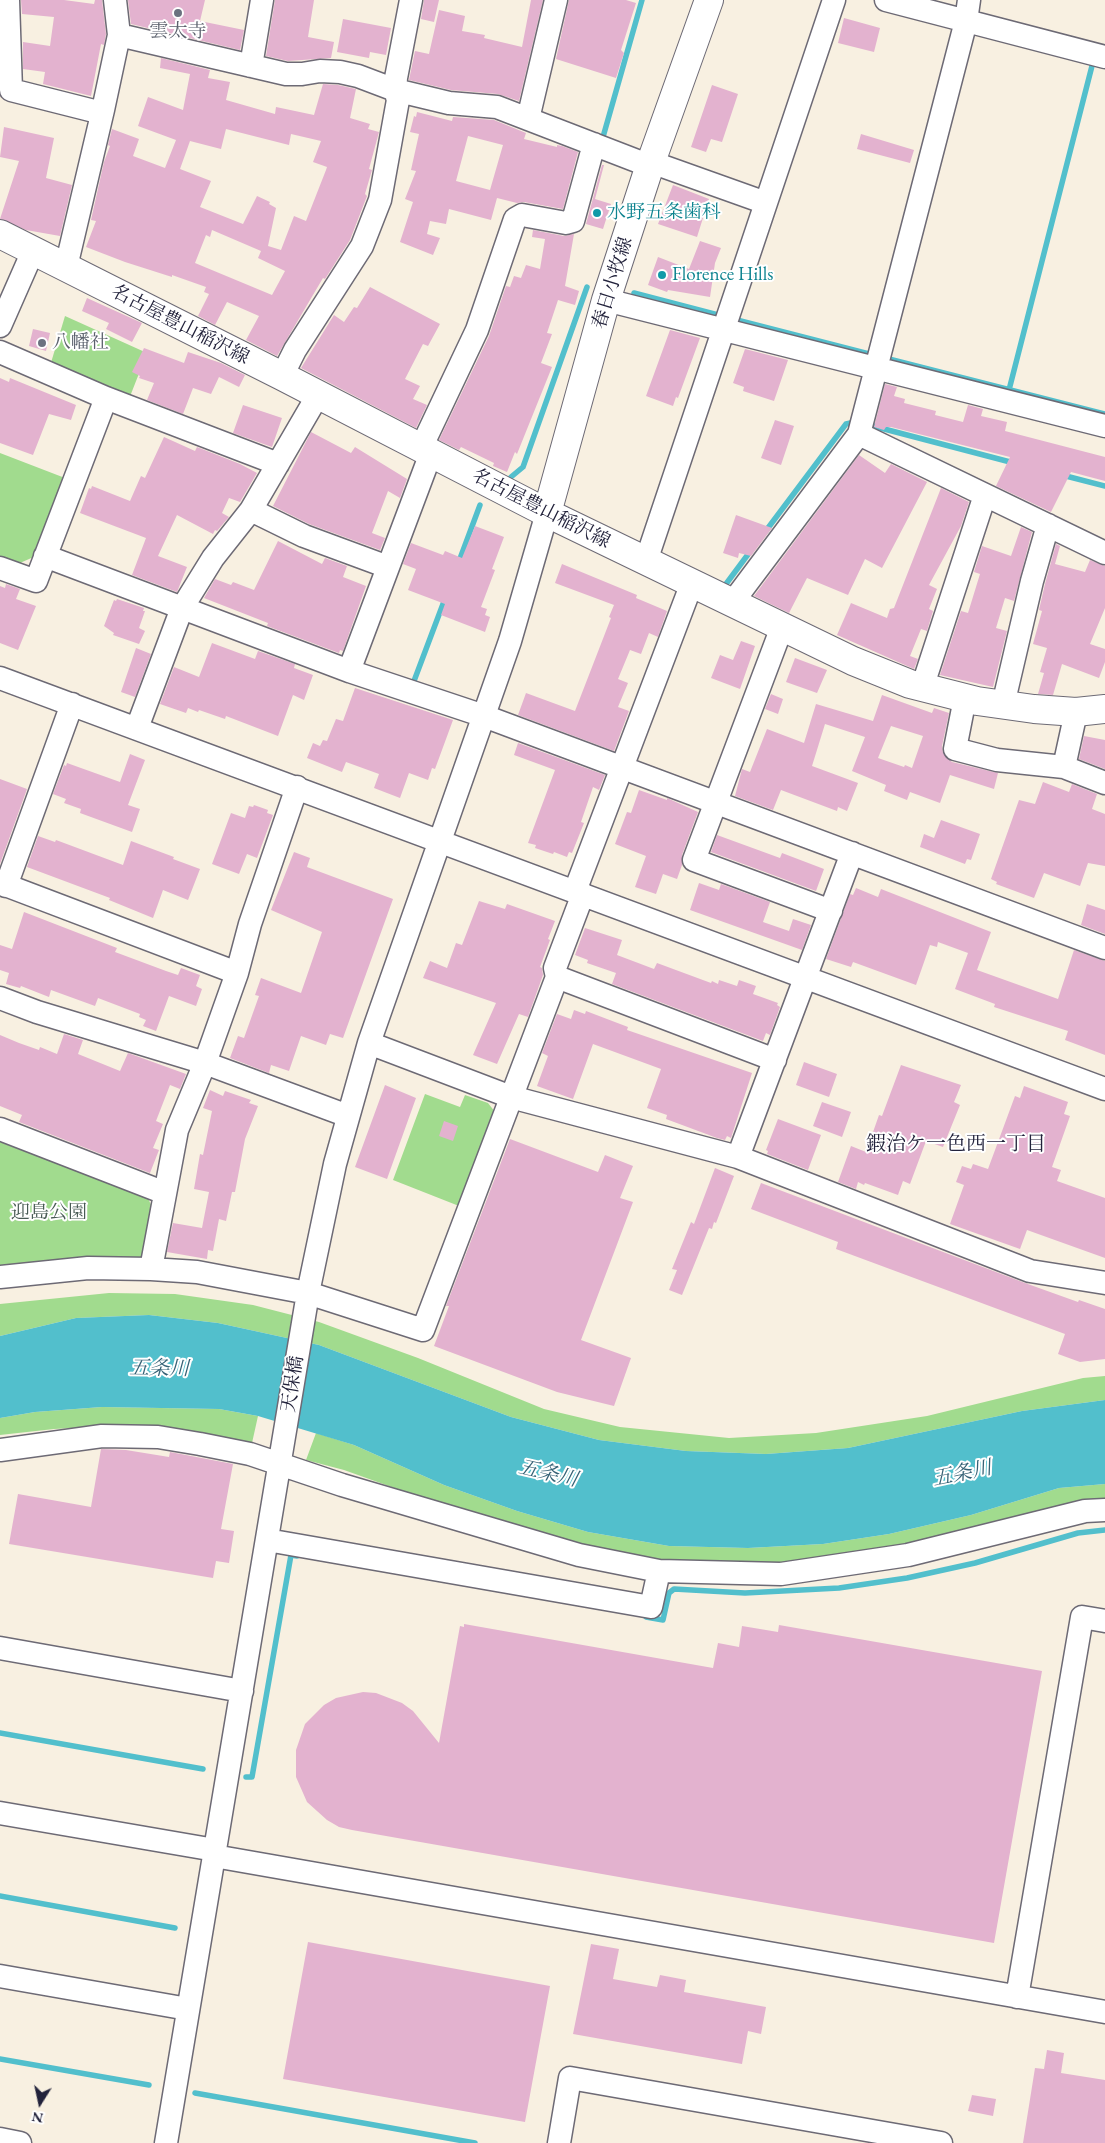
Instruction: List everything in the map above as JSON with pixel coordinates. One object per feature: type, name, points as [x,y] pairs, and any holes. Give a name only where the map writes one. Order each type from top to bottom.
[{"type":"main road","name":"春日小牧線","points":[[547,513],[606,300],[651,164],[709,0]]},
{"type":"main road","name":"名古屋豊山稲沢線","points":[[0,234],[282,376],[547,513],[853,661],[922,688],[965,698],[1003,705],[1076,712],[1105,709]]},
{"type":"street","points":[[8,0],[11,90],[102,113]]},
{"type":"street","points":[[66,267],[119,35],[115,0]]},
{"type":"street","points":[[251,66],[262,0]]},
{"type":"street","points":[[282,376],[295,350],[362,246],[380,200],[398,100],[395,90],[396,78],[411,0]]},
{"type":"street","points":[[528,119],[556,0]]},
{"type":"street","points":[[646,561],[834,0]]},
{"type":"street","points":[[886,0],[968,10],[1105,56]]},
{"type":"street","points":[[732,603],[859,434],[968,10]]},
{"type":"street","points":[[119,35],[286,74],[320,71],[340,72],[358,76],[395,90],[449,103],[497,107],[594,144],[766,203]]},
{"type":"street","points":[[349,671],[388,567],[426,451],[476,330],[515,219],[522,215],[566,223],[572,221],[594,144]]},
{"type":"street","points":[[0,326],[33,250]]},
{"type":"street","points":[[606,300],[1105,426]]},
{"type":"street","points":[[0,352],[106,398],[278,464]]},
{"type":"street","points":[[137,728],[182,608],[213,558],[251,510],[318,395]]},
{"type":"street","points":[[0,568],[36,581],[106,398]]},
{"type":"street","points":[[859,434],[1048,526],[1104,548]]},
{"type":"street","points":[[922,688],[985,495]]},
{"type":"street","points":[[251,510],[304,536],[388,567]]},
{"type":"street","name":"天保橋","points":[[166,2143],[307,1304],[331,1181],[369,1043],[442,841],[510,640],[547,513]]},
{"type":"street","points":[[1003,705],[1032,580],[1048,526]]},
{"type":"street","points":[[45,556],[349,671],[484,716],[1105,948]]},
{"type":"street","points":[[0,1277],[88,1268],[197,1272],[307,1304],[423,1330],[556,977],[555,968],[622,767],[692,583]]},
{"type":"street","points":[[782,627],[694,860],[831,912]]},
{"type":"street","points":[[0,678],[579,892],[1105,1090]]},
{"type":"street","points":[[965,698],[955,750],[998,760],[1064,767],[1105,783]]},
{"type":"street","points":[[72,704],[3,885],[237,973]]},
{"type":"street","points":[[1064,767],[1076,712]]},
{"type":"street","points":[[151,1269],[177,1130],[237,973],[250,924],[296,787]]},
{"type":"street","points":[[738,1157],[852,853]]},
{"type":"street","points":[[556,977],[775,1060]]},
{"type":"street","points":[[0,998],[37,1012],[204,1063],[348,1116]]},
{"type":"street","points":[[369,1043],[511,1097],[738,1157],[1030,1271],[1105,1283]]},
{"type":"street","points":[[0,1129],[165,1193]]},
{"type":"street","points":[[0,1450],[102,1436],[158,1437],[281,1459],[342,1485],[579,1555],[659,1571],[781,1574],[908,1555],[1085,1511],[1105,1510]]},
{"type":"street","points":[[267,1540],[651,1607],[659,1571]]},
{"type":"street","points":[[1017,1997],[1082,1617],[1105,1621]]},
{"type":"street","points":[[0,1648],[242,1691]]},
{"type":"street","points":[[0,1813],[1105,2012]]},
{"type":"street","points":[[0,1976],[188,2009]]},
{"type":"street","points":[[559,2143],[570,2078],[941,2143]]},
{"type":"street","points":[[0,2139],[20,2143]]},
{"type":"green space","points":[[65,316],[147,353],[129,399],[50,366]]},
{"type":"green space","points":[[0,453],[65,478],[36,556],[13,566],[0,562]]},
{"type":"green space","points":[[425,1094],[460,1107],[465,1095],[488,1103],[495,1112],[459,1206],[393,1180]]},
{"type":"green space","name":"迎島公園","points":[[0,1142],[148,1198],[151,1205],[142,1257],[136,1260],[0,1269]]},
{"type":"green space","points":[[109,1293],[175,1294],[253,1305],[319,1322],[418,1358],[544,1409],[620,1427],[729,1438],[816,1433],[927,1416],[1083,1378],[1105,1376],[1105,1400],[1022,1411],[848,1448],[766,1454],[686,1451],[599,1440],[511,1417],[319,1345],[218,1323],[149,1315],[76,1318],[0,1336],[0,1304]]},
{"type":"green space","points":[[102,1407],[219,1409],[258,1416],[252,1443],[168,1427],[111,1426],[54,1429],[0,1435],[0,1418],[35,1412]]},
{"type":"green space","points":[[316,1433],[354,1445],[444,1485],[517,1511],[588,1532],[669,1546],[748,1548],[823,1544],[889,1534],[971,1515],[1059,1488],[1105,1484],[1105,1506],[988,1530],[781,1568],[672,1567],[582,1551],[470,1515],[344,1470],[306,1460]]},
{"type":"water","name":"五条川","points":[[149,1315],[218,1323],[319,1345],[511,1417],[599,1440],[686,1451],[766,1454],[848,1448],[1022,1411],[1105,1400],[1105,1484],[1059,1488],[971,1515],[889,1534],[823,1544],[748,1548],[669,1546],[588,1532],[517,1511],[444,1485],[354,1445],[258,1416],[219,1409],[102,1407],[35,1412],[0,1418],[0,1336],[76,1318]]},
{"type":"building","points":[[21,0],[64,0],[94,4],[95,0],[102,0],[106,34],[104,45],[101,44],[91,96],[43,84],[45,72],[23,69],[23,42],[50,46],[54,17],[22,14]]},
{"type":"building","points":[[128,0],[205,0],[200,21],[244,30],[240,50],[131,24]]},
{"type":"building","points":[[275,0],[314,0],[308,37],[334,42],[331,58],[288,61],[266,56]]},
{"type":"building","points":[[424,0],[439,0],[434,22],[421,19]]},
{"type":"building","points":[[531,0],[543,0],[519,101],[498,94],[451,90],[409,80],[415,51],[429,54],[439,10],[465,16],[462,31],[485,35],[484,38],[522,47]]},
{"type":"building","points":[[569,0],[626,0],[636,3],[621,50],[624,53],[616,78],[556,59]]},
{"type":"building","points":[[844,18],[880,28],[874,52],[838,43]]},
{"type":"building","points":[[343,19],[391,28],[386,55],[370,52],[369,58],[337,52]]},
{"type":"building","points":[[161,58],[210,70],[208,78],[230,82],[226,100],[275,114],[276,107],[314,115],[323,84],[356,89],[350,118],[370,124],[368,129],[379,132],[369,169],[372,170],[365,194],[367,196],[350,240],[325,279],[323,278],[277,356],[246,340],[259,316],[227,302],[215,325],[198,316],[209,294],[204,292],[206,287],[125,262],[86,247],[96,221],[91,220],[104,162],[110,146],[108,145],[112,129],[139,139],[133,156],[165,168],[176,140],[138,126],[148,97],[183,110],[190,74],[160,68]],"holes":[[[226,129],[289,145],[291,134],[321,141],[313,162],[327,167],[326,170],[306,221],[294,216],[281,250],[268,246],[276,208],[269,204],[270,202],[257,196],[243,224],[200,207],[211,181],[180,169],[190,141],[221,149]],[[212,230],[261,251],[258,258],[285,271],[272,295],[195,263],[206,235],[210,237]]]},
{"type":"building","points":[[712,85],[738,94],[722,142],[711,139],[706,152],[691,147]]},
{"type":"building","points":[[417,112],[452,121],[453,117],[494,120],[526,133],[524,139],[557,147],[557,145],[562,146],[578,152],[563,209],[524,202],[517,203],[497,198],[491,220],[449,209],[446,224],[430,221],[427,234],[440,238],[433,255],[400,242],[413,202],[405,199],[416,171],[411,170],[419,134],[410,132],[414,116],[416,117]],"holes":[[[468,136],[503,145],[490,190],[456,181]]]},
{"type":"building","points":[[4,127],[54,138],[46,178],[72,185],[60,236],[26,230],[0,219],[19,161],[0,157]]},
{"type":"building","points":[[861,134],[914,150],[910,163],[857,149]]},
{"type":"building","name":"水野五条歯科","points":[[602,165],[604,165],[595,199],[611,204],[603,229],[586,224]]},
{"type":"building","points":[[673,185],[709,199],[697,237],[658,224]]},
{"type":"building","points":[[533,230],[564,236],[574,234],[565,286],[579,291],[575,305],[558,300],[547,333],[552,334],[541,363],[552,367],[517,454],[515,452],[507,472],[493,466],[494,463],[461,447],[459,450],[439,440],[489,336],[506,286],[510,287],[514,276],[521,278],[526,265],[540,269],[545,239],[532,237]]},
{"type":"building","points":[[700,241],[721,248],[715,263],[710,297],[668,290],[667,292],[648,285],[658,257],[689,269]]},
{"type":"building","points":[[370,287],[440,324],[428,346],[423,344],[405,379],[420,386],[413,399],[427,405],[416,428],[301,368],[334,315],[344,322],[354,307],[357,308]]},
{"type":"building","points":[[87,298],[142,323],[132,342],[106,329],[109,323],[82,311]]},
{"type":"building","points":[[33,329],[50,333],[46,351],[29,346]]},
{"type":"building","points":[[670,330],[700,338],[678,398],[676,397],[673,406],[646,396]]},
{"type":"building","points":[[144,348],[184,363],[188,352],[221,363],[245,375],[239,387],[219,377],[211,394],[193,388],[183,414],[147,400],[154,383],[139,378],[140,376],[132,372]]},
{"type":"building","points":[[745,349],[788,360],[774,401],[743,391],[744,387],[733,383]]},
{"type":"building","points":[[0,378],[9,382],[10,378],[76,405],[71,420],[49,414],[33,455],[0,443]]},
{"type":"building","points":[[885,384],[897,387],[894,396],[905,399],[904,403],[936,411],[935,415],[963,422],[968,405],[983,409],[981,416],[1007,422],[1005,431],[1105,457],[1105,481],[1071,472],[1051,512],[996,486],[1010,457],[891,427],[886,427],[884,430],[874,427]]},
{"type":"building","points":[[243,405],[282,418],[272,447],[233,433]]},
{"type":"building","points":[[775,420],[794,426],[781,465],[761,458]]},
{"type":"building","points":[[311,432],[351,453],[355,447],[407,479],[400,498],[388,491],[372,533],[385,538],[380,550],[309,524],[273,506]]},
{"type":"building","points":[[164,437],[195,451],[197,447],[257,473],[240,502],[229,498],[222,513],[229,517],[213,534],[177,515],[158,556],[187,567],[177,592],[132,575],[146,538],[80,513],[89,488],[91,489],[92,486],[130,501],[141,476],[145,478]]},
{"type":"building","points":[[859,455],[885,473],[891,464],[927,482],[882,568],[865,559],[848,595],[807,578],[789,613],[754,596]]},
{"type":"building","points":[[941,488],[969,502],[961,526],[929,585],[937,589],[929,609],[933,611],[927,631],[921,629],[910,656],[918,659],[914,669],[837,635],[851,603],[887,618],[890,609],[894,608]]},
{"type":"building","points":[[736,515],[772,528],[751,556],[739,553],[738,558],[723,553]]},
{"type":"building","points":[[475,526],[504,537],[492,569],[495,570],[481,607],[487,609],[485,615],[490,617],[485,632],[441,615],[445,604],[408,590],[416,569],[403,564],[411,543],[443,555],[445,551],[462,558]]},
{"type":"building","points":[[1021,527],[1032,532],[1014,601],[1005,598],[996,628],[1007,631],[993,687],[940,675],[961,611],[968,613],[980,574],[974,572],[982,546],[1011,556]]},
{"type":"building","points":[[278,541],[322,564],[325,558],[347,566],[343,577],[366,586],[343,651],[340,650],[339,653],[267,626],[268,623],[204,598],[215,579],[231,585],[233,582],[254,590]]},
{"type":"building","points":[[1056,544],[1060,546],[1055,564],[1085,572],[1090,560],[1105,566],[1105,608],[1090,644],[1105,649],[1105,662],[1099,678],[1062,664],[1053,695],[1038,694],[1044,673],[1040,672],[1047,648],[1033,644],[1042,611],[1039,610]]},
{"type":"building","points":[[562,564],[637,595],[636,598],[667,611],[658,637],[649,633],[641,654],[630,650],[618,679],[628,683],[618,707],[629,711],[614,751],[518,715],[526,693],[575,711],[611,618],[609,617],[614,605],[555,583]]},
{"type":"building","points":[[6,584],[20,589],[16,599],[36,606],[18,650],[0,643],[0,586],[5,588]]},
{"type":"building","points":[[117,599],[144,608],[143,611],[145,611],[139,628],[145,631],[139,644],[113,635],[114,633],[104,626],[114,600],[116,601]]},
{"type":"building","points":[[741,641],[755,646],[740,689],[711,678],[720,655],[733,660]]},
{"type":"building","points":[[212,643],[255,659],[258,651],[295,664],[294,668],[313,675],[304,700],[293,695],[278,736],[226,716],[225,719],[188,708],[186,713],[160,704],[174,667],[199,677]]},
{"type":"building","points":[[136,648],[151,654],[135,697],[121,692]]},
{"type":"building","points":[[795,658],[827,670],[817,693],[786,682]]},
{"type":"building","points":[[355,688],[453,720],[435,769],[432,768],[428,780],[409,773],[400,798],[374,788],[379,774],[346,762],[342,772],[307,758],[313,743],[320,746],[323,740],[327,741],[336,719],[343,721]]},
{"type":"building","points":[[771,694],[783,699],[778,714],[765,709]]},
{"type":"building","points":[[882,695],[932,713],[934,708],[949,713],[942,746],[943,753],[952,762],[998,773],[994,789],[950,775],[940,803],[910,792],[907,800],[884,791],[886,785],[852,771],[865,737],[825,724],[812,766],[858,783],[847,811],[838,807],[837,811],[781,790],[773,810],[735,796],[742,769],[750,772],[767,729],[804,743],[816,704],[873,721]],"holes":[[[891,726],[923,736],[912,768],[878,758]]]},
{"type":"building","points":[[1084,736],[1105,740],[1105,769],[1079,759]]},
{"type":"building","points":[[518,743],[605,775],[599,790],[593,787],[581,822],[584,823],[572,853],[569,852],[567,857],[535,848],[536,845],[528,843],[555,770],[514,755]]},
{"type":"building","points":[[130,754],[145,760],[128,805],[140,809],[132,832],[80,813],[81,809],[64,803],[66,799],[53,794],[64,765],[66,766],[67,763],[120,782]]},
{"type":"building","points":[[0,779],[27,789],[0,864]]},
{"type":"building","points":[[1043,782],[1069,792],[1072,784],[1097,794],[1092,809],[1105,814],[1105,866],[1088,863],[1080,886],[1044,873],[1034,898],[996,884],[997,882],[991,879],[1019,800],[1035,804]]},
{"type":"building","points":[[639,790],[667,800],[667,798],[698,812],[682,855],[682,865],[677,879],[663,874],[656,894],[635,887],[646,856],[615,844],[627,812],[631,813]]},
{"type":"building","points":[[254,805],[268,810],[267,813],[273,815],[257,858],[247,854],[239,874],[212,864],[231,813],[245,818],[249,806],[253,807]]},
{"type":"building","points":[[941,820],[980,834],[971,860],[967,859],[965,864],[920,847],[924,834],[934,838]]},
{"type":"building","points":[[717,835],[780,858],[782,853],[824,869],[816,891],[711,852]]},
{"type":"building","points":[[38,836],[55,842],[56,840],[123,865],[131,841],[200,869],[188,900],[163,890],[153,918],[109,900],[110,898],[27,867]]},
{"type":"building","points":[[294,852],[310,858],[307,867],[393,899],[343,1038],[330,1034],[326,1045],[301,1036],[289,1071],[271,1065],[269,1073],[230,1058],[238,1036],[244,1038],[259,996],[255,995],[261,978],[301,993],[322,932],[271,910]]},
{"type":"building","points":[[699,883],[719,890],[721,884],[770,902],[763,922],[789,931],[793,919],[811,925],[802,950],[690,910]]},
{"type":"building","points":[[856,888],[878,897],[881,889],[991,932],[977,970],[1058,999],[1074,950],[1105,961],[1105,1055],[1065,1040],[1068,1031],[994,1007],[995,1004],[955,989],[968,953],[938,942],[937,947],[930,945],[916,985],[853,962],[851,967],[826,959],[850,894],[853,895]]},
{"type":"building","points":[[479,901],[505,909],[507,904],[555,921],[540,967],[542,968],[543,975],[528,1017],[519,1014],[497,1064],[473,1055],[496,1003],[423,978],[430,961],[447,968],[456,943],[462,945]]},
{"type":"building","points":[[1087,904],[1105,910],[1105,934],[1081,925]]},
{"type":"building","points":[[24,912],[117,948],[115,952],[166,971],[178,975],[181,968],[200,975],[196,986],[202,989],[196,1006],[169,996],[156,1031],[143,1026],[146,1020],[139,1017],[140,1014],[98,998],[95,1006],[51,990],[49,997],[21,986],[20,988],[6,984],[9,973],[0,970],[0,945],[12,949]]},
{"type":"building","points":[[585,928],[622,940],[617,955],[654,969],[657,963],[711,983],[712,981],[718,984],[719,980],[737,986],[739,980],[756,986],[753,994],[778,1003],[777,1005],[780,1007],[770,1035],[766,1033],[763,1041],[612,984],[616,973],[587,963],[588,960],[575,955]]},
{"type":"building","points":[[574,1010],[585,1014],[586,1011],[628,1027],[627,1030],[752,1073],[731,1138],[727,1136],[725,1140],[717,1138],[666,1119],[667,1115],[647,1108],[661,1069],[593,1044],[573,1099],[537,1086],[548,1056],[542,1053],[557,1014],[571,1019]]},
{"type":"building","points":[[64,1034],[83,1040],[78,1054],[120,1071],[128,1053],[186,1074],[180,1089],[170,1085],[156,1121],[163,1124],[153,1148],[159,1150],[150,1173],[19,1122],[22,1115],[0,1106],[0,1035],[39,1050],[40,1047],[57,1054]]},
{"type":"building","points":[[804,1062],[837,1074],[829,1097],[796,1085]]},
{"type":"building","points":[[901,1065],[961,1085],[954,1102],[960,1105],[943,1147],[926,1141],[910,1184],[903,1181],[898,1195],[865,1183],[864,1185],[858,1182],[856,1189],[838,1182],[851,1146],[866,1152],[879,1115],[882,1116]]},
{"type":"building","points":[[385,1085],[416,1098],[387,1179],[355,1167]]},
{"type":"building","points":[[1024,1086],[1068,1102],[1064,1114],[1070,1116],[1052,1167],[1061,1170],[1057,1181],[1105,1198],[1105,1258],[1027,1230],[1020,1249],[950,1224],[964,1185],[956,1182],[962,1166],[971,1169],[973,1164],[988,1169],[1015,1096],[1020,1098]]},
{"type":"building","points":[[210,1090],[223,1096],[225,1091],[251,1100],[249,1103],[258,1106],[245,1139],[235,1192],[232,1192],[226,1221],[219,1219],[213,1251],[208,1250],[207,1259],[167,1252],[173,1223],[202,1228],[209,1192],[194,1189],[200,1154],[203,1155],[212,1111],[203,1108]]},
{"type":"building","points":[[822,1102],[851,1112],[842,1137],[813,1126]]},
{"type":"building","points":[[778,1119],[821,1135],[808,1170],[767,1154],[768,1151],[766,1150]]},
{"type":"building","points":[[444,1121],[458,1126],[453,1141],[439,1136]]},
{"type":"building","points":[[510,1139],[598,1172],[605,1155],[633,1166],[620,1198],[633,1202],[581,1340],[631,1358],[614,1406],[557,1392],[434,1346],[449,1306],[446,1306]]},
{"type":"building","points":[[715,1168],[734,1176],[716,1223],[714,1222],[712,1229],[709,1228],[682,1295],[669,1290],[677,1270],[672,1269],[691,1222],[694,1224]]},
{"type":"building","points":[[761,1183],[1025,1283],[1078,1302],[1079,1300],[1105,1309],[1105,1359],[1080,1362],[1058,1354],[1065,1334],[836,1249],[838,1242],[751,1209]]},
{"type":"building","points":[[101,1449],[126,1450],[169,1457],[170,1452],[233,1464],[221,1529],[234,1531],[229,1563],[216,1561],[213,1578],[9,1544],[18,1494],[91,1507]]},
{"type":"building","points":[[464,1624],[713,1668],[718,1643],[739,1647],[742,1626],[778,1632],[779,1625],[1042,1671],[994,1943],[352,1830],[339,1827],[327,1820],[307,1802],[296,1777],[296,1750],[305,1724],[324,1705],[336,1698],[363,1692],[376,1693],[402,1703],[413,1711],[439,1743],[460,1626],[464,1627]]},
{"type":"building","points":[[308,1942],[550,1986],[525,2122],[283,2079]]},
{"type":"building","points":[[591,1944],[619,1949],[613,1979],[657,1987],[660,1975],[686,1980],[684,1992],[766,2007],[761,2034],[748,2031],[742,2064],[573,2034]]},
{"type":"building","points":[[1047,2050],[1064,2053],[1061,2073],[1105,2080],[1105,2143],[1023,2143],[1035,2068],[1044,2069]]},
{"type":"building","points":[[972,2095],[996,2099],[993,2116],[968,2111]]},
{"type":"waterway","points":[[603,137],[642,0]]},
{"type":"waterway","points":[[1009,390],[1093,62]]},
{"type":"waterway","points":[[511,477],[523,467],[587,287]]},
{"type":"waterway","points":[[634,293],[722,316]]},
{"type":"waterway","points":[[733,319],[873,355]]},
{"type":"waterway","points":[[885,358],[1105,414]]},
{"type":"waterway","points":[[765,532],[846,424],[855,422]]},
{"type":"waterway","points":[[869,425],[1014,463]]},
{"type":"waterway","points":[[1062,475],[1105,486]]},
{"type":"waterway","points":[[458,564],[480,505]]},
{"type":"waterway","points":[[726,584],[752,549]]},
{"type":"waterway","points":[[414,681],[446,596]]},
{"type":"waterway","points":[[646,1617],[663,1620],[669,1593],[674,1589],[745,1593],[839,1588],[907,1578],[975,1563],[1078,1533],[1105,1530]]},
{"type":"waterway","points":[[246,1777],[252,1777],[291,1555],[297,1556]]},
{"type":"waterway","points":[[0,1733],[203,1769]]},
{"type":"waterway","points":[[0,1896],[175,1928]]},
{"type":"waterway","points":[[0,2059],[149,2085]]},
{"type":"waterway","points":[[195,2093],[475,2143]]},
{"type":"place","name":"雲太寺","points":[[178,13]]},
{"type":"place","name":"水野五条歯科","points":[[597,213]]},
{"type":"place","name":"Florence Hills","points":[[662,275]]},
{"type":"place","name":"八幡社","points":[[42,343]]},
{"type":"district","name":"鍜治ケ一色西一丁目","points":[[956,1145]]}]
